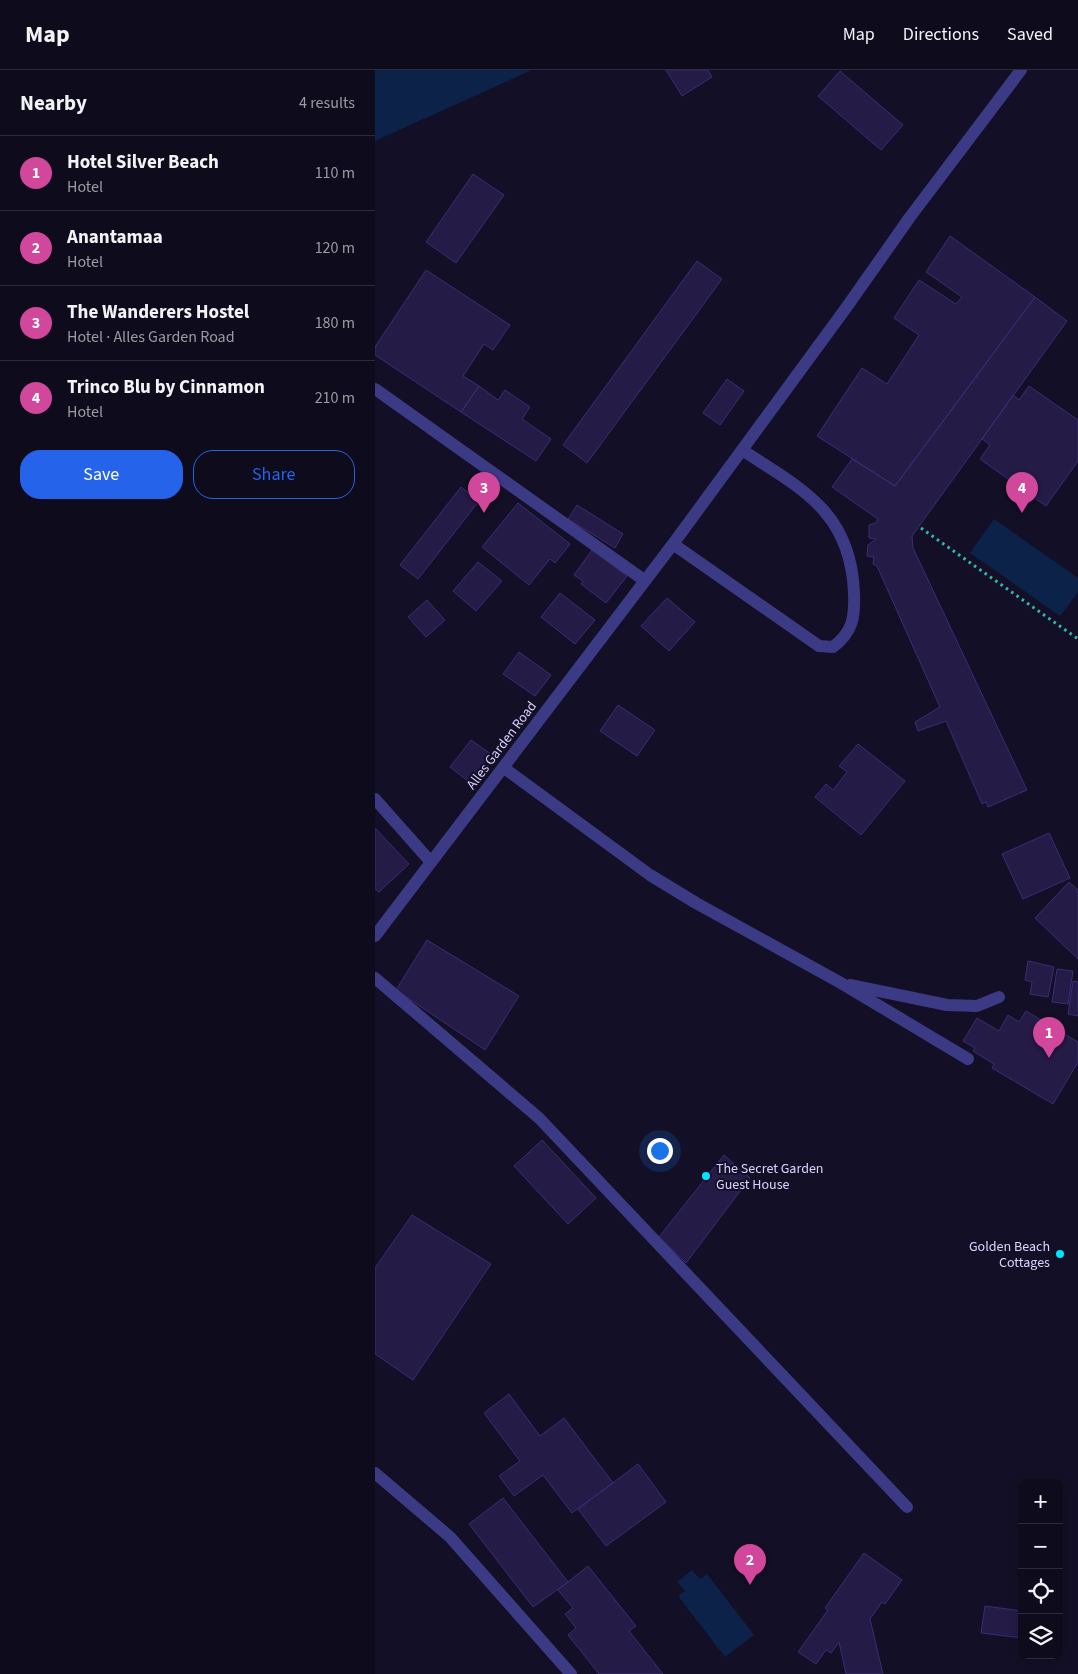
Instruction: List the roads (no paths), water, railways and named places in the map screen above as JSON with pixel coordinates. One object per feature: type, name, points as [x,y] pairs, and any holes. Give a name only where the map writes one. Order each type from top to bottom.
[{"type":"street","name":"Alles Garden Road","points":[[375,936],[430,861],[504,768],[673,544],[910,217],[1021,70]]},
{"type":"street","points":[[375,389],[647,576]]},
{"type":"street","points":[[673,544],[819,646],[833,647],[850,630],[854,606],[851,567],[839,530],[832,518],[805,492],[742,450]]},
{"type":"street","points":[[504,768],[650,875],[704,908],[841,983],[968,1059]]},
{"type":"street","points":[[375,799],[430,861]]},
{"type":"street","points":[[375,978],[539,1118],[907,1507]]},
{"type":"street","points":[[841,983],[947,1005],[977,1006],[999,997]]},
{"type":"street","points":[[375,1473],[449,1537],[571,1674]]},
{"type":"water","points":[[375,70],[532,70],[375,141]]},
{"type":"water","points":[[994,519],[1078,578],[1078,592],[1060,616],[970,553]]},
{"type":"water","points":[[692,1570],[700,1579],[707,1574],[754,1635],[725,1657],[678,1596],[685,1591],[677,1582]]},
{"type":"place","name":"The Wanderers Hostel","points":[[484,513]]},
{"type":"place","name":"Trinco Blu by Cinnamon","points":[[1022,513]]},
{"type":"place","name":"Hotel Silver Beach","points":[[1049,1058]]},
{"type":"place","name":"The Secret Garden Guest House","points":[[706,1176]]},
{"type":"place","name":"Golden Beach Cottages","points":[[1060,1254]]},
{"type":"place","name":"Anantamaa","points":[[750,1585]]}]
